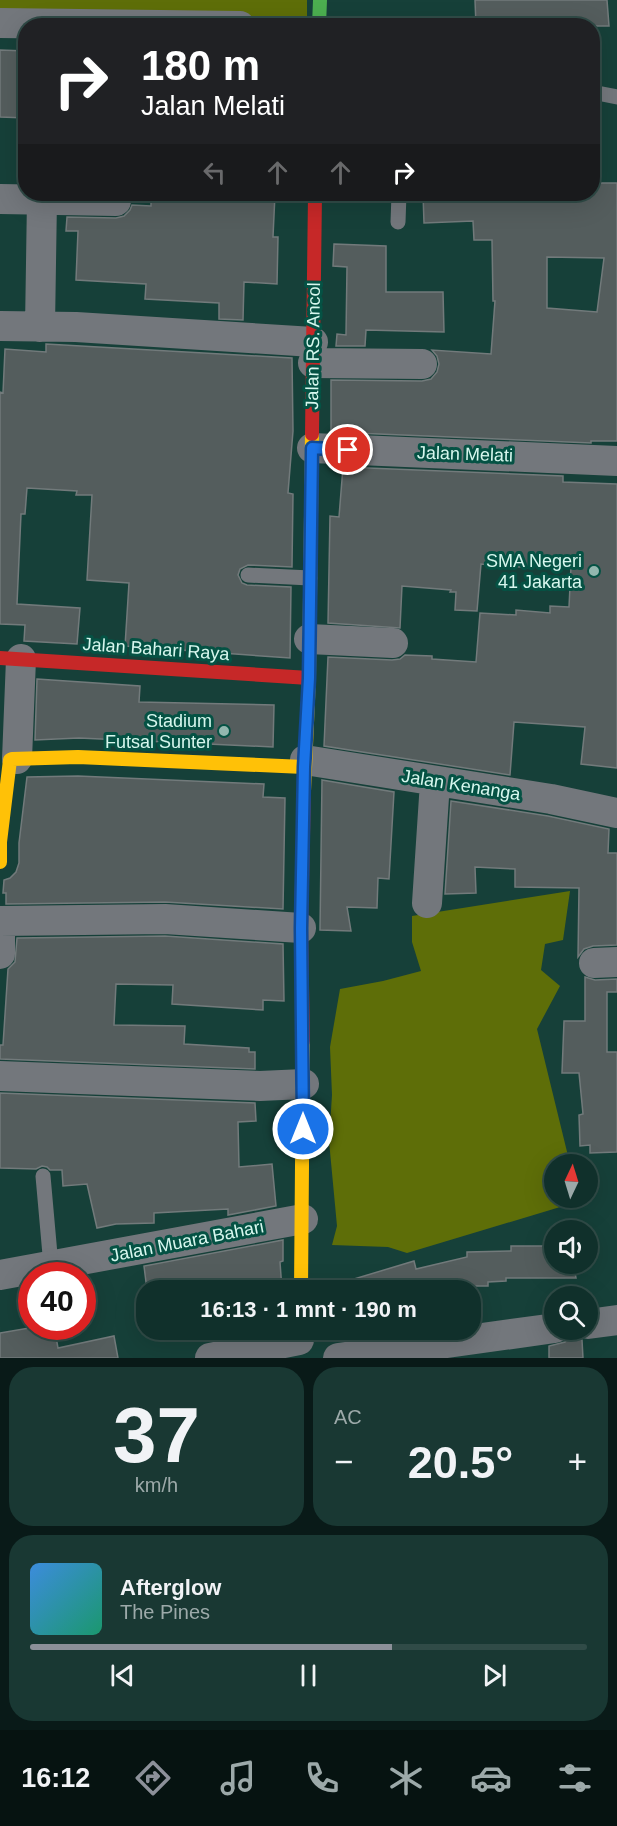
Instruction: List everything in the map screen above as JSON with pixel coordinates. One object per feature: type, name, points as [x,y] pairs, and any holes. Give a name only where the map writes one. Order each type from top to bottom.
[{"type":"street","points":[[319,18],[320,0]]},
{"type":"street","points":[[0,23],[18,23]]},
{"type":"street","points":[[0,199],[18,199]]},
{"type":"street","points":[[40,327],[42,201]]},
{"type":"street","name":"Jalan RS. Ancol","points":[[301,1280],[304,1084],[301,928],[304,763],[309,678],[315,201]]},
{"type":"street","points":[[0,326],[76,327],[422,364]]},
{"type":"street","name":"Jalan Melati","points":[[312,448],[617,461]]},
{"type":"street","points":[[309,639],[393,642]]},
{"type":"street","points":[[0,862],[8,773],[10,658]]},
{"type":"street","name":"Jalan Bahari Raya","points":[[10,658],[309,678]]},
{"type":"street","points":[[8,773],[78,757],[304,763]]},
{"type":"street","name":"Jalan Kenanga","points":[[304,763],[551,799],[617,813]]},
{"type":"street","points":[[427,903],[435,782]]},
{"type":"street","points":[[0,921],[165,919],[301,928]]},
{"type":"street","points":[[0,929],[0,954]]},
{"type":"street","points":[[0,1076],[260,1086],[304,1084]]},
{"type":"street","name":"Jalan Muara Bahari","points":[[72,1262],[303,1219]]},
{"type":"street","name":"Jalan Muara Bahari","points":[[0,1275],[18,1272]]},
{"type":"street","points":[[598,1323],[617,1320]]},
{"type":"street","points":[[338,1358],[544,1330]]},
{"type":"street","points":[[210,1358],[298,1344]]},
{"type":"lane","points":[[600,94],[617,97]]},
{"type":"lane","points":[[398,222],[399,201]]},
{"type":"lane","points":[[248,575],[310,578]]},
{"type":"lane","points":[[43,1176],[51,1262]]},
{"type":"green space","points":[[0,0],[307,0],[307,18],[0,11]]},
{"type":"green space","points":[[570,891],[563,940],[545,944],[541,970],[560,986],[537,1029],[568,1154],[544,1154],[544,1208],[557,1208],[407,1253],[388,1247],[332,1245],[337,1226],[329,1141],[332,1095],[330,1047],[340,989],[421,971],[412,942],[412,916]]},
{"type":"building","points":[[475,0],[607,0],[609,26],[600,26],[600,18],[476,18]]},
{"type":"building","points":[[0,50],[18,51],[18,118],[0,117]]},
{"type":"building","points":[[600,183],[617,183],[617,441],[591,441],[591,443],[331,432],[331,380],[422,381],[431,379],[437,372],[439,364],[432,350],[491,354],[495,301],[493,301],[492,240],[474,240],[473,221],[424,223],[423,201],[600,201]],"holes":[[[547,257],[604,258],[597,312],[547,308]]]},
{"type":"building","points":[[151,201],[275,201],[273,237],[278,237],[277,284],[244,282],[243,320],[219,319],[219,303],[145,299],[146,284],[76,280],[78,231],[66,231],[67,217],[116,218],[124,216],[132,205],[151,206]]},
{"type":"building","points":[[334,244],[386,246],[386,292],[443,292],[444,332],[366,330],[365,346],[336,346],[337,334],[346,335],[347,267],[333,266]]},
{"type":"building","points":[[46,344],[292,358],[293,431],[288,493],[293,494],[292,567],[248,565],[240,569],[238,575],[242,583],[247,585],[291,587],[290,658],[125,646],[129,583],[87,580],[92,495],[76,495],[77,491],[27,488],[25,514],[21,514],[17,604],[80,608],[77,644],[24,641],[25,625],[0,624],[0,392],[3,393],[5,349],[46,352]]},
{"type":"building","points":[[343,467],[563,476],[563,482],[617,484],[617,768],[581,764],[585,727],[514,722],[510,775],[324,746],[328,657],[392,660],[400,659],[405,655],[476,662],[480,613],[516,615],[516,610],[550,613],[550,606],[569,607],[571,566],[533,563],[533,568],[481,564],[477,611],[455,610],[456,592],[450,592],[451,590],[402,586],[400,628],[328,623],[330,516],[339,517]]},
{"type":"building","points":[[37,679],[140,686],[139,702],[274,705],[273,747],[79,738],[35,740]]},
{"type":"building","points":[[78,776],[264,784],[263,797],[285,798],[283,909],[165,902],[6,904],[6,893],[3,893],[4,880],[16,872],[19,863],[19,843],[27,777]]},
{"type":"building","points":[[322,780],[394,792],[389,879],[378,878],[377,908],[347,907],[351,931],[320,930]]},
{"type":"building","points":[[451,801],[548,816],[609,829],[608,853],[617,853],[617,945],[593,946],[584,949],[578,957],[579,888],[515,887],[515,869],[475,867],[476,893],[445,894]]},
{"type":"building","points":[[165,936],[283,944],[284,1001],[263,1000],[263,1010],[172,1004],[173,985],[116,984],[114,1025],[185,1026],[184,1044],[249,1048],[249,1052],[255,1052],[255,1069],[0,1059],[8,969],[15,962],[17,938]]},
{"type":"building","points":[[585,977],[595,980],[617,979],[617,992],[607,992],[607,1052],[617,1052],[617,1152],[590,1153],[590,1145],[580,1146],[579,1115],[583,1114],[579,1073],[562,1073],[564,1021],[585,1021]]},
{"type":"building","points":[[0,1093],[255,1103],[256,1121],[238,1122],[239,1167],[272,1164],[276,1206],[228,1215],[228,1209],[154,1213],[154,1223],[116,1224],[97,1228],[87,1184],[63,1186],[62,1170],[50,1170],[42,1166],[36,1169],[0,1168]]},
{"type":"building","points":[[283,1240],[283,1261],[280,1262],[281,1280],[146,1280],[144,1266]]},
{"type":"building","points":[[511,1246],[544,1246],[544,1274],[575,1274],[576,1278],[506,1278],[506,1281],[488,1282],[488,1286],[481,1286],[481,1280],[351,1280],[414,1261],[416,1269],[467,1257],[467,1252],[511,1251]]},
{"type":"building","points":[[18,1330],[18,1340],[57,1340],[58,1348],[114,1336],[118,1358],[0,1358],[0,1333]]},
{"type":"building","points":[[566,1340],[582,1340],[583,1358],[549,1358],[549,1346]]},
{"type":"traffic: fast","points":[[319,18],[320,0]]},
{"type":"traffic: slow","points":[[304,791],[309,678],[312,434]]},
{"type":"traffic: slow","points":[[0,862],[0,842],[10,760],[12,759],[78,757],[304,767]]},
{"type":"traffic: slow","points":[[301,1280],[303,1041]]},
{"type":"traffic: jam","points":[[312,434],[315,201]]},
{"type":"traffic: jam","points":[[0,658],[309,678]]},
{"type":"traffic: jam","points":[[303,1041],[301,928],[304,791]]},
{"type":"place","name":"SMA Negeri 41 Jakarta","points":[[594,571]]},
{"type":"place","name":"Stadium Futsal Sunter","points":[[224,731]]},
{"type":"route","points":[[303,1129],[301,928],[304,767],[309,678],[312,448],[348,450]]}]
